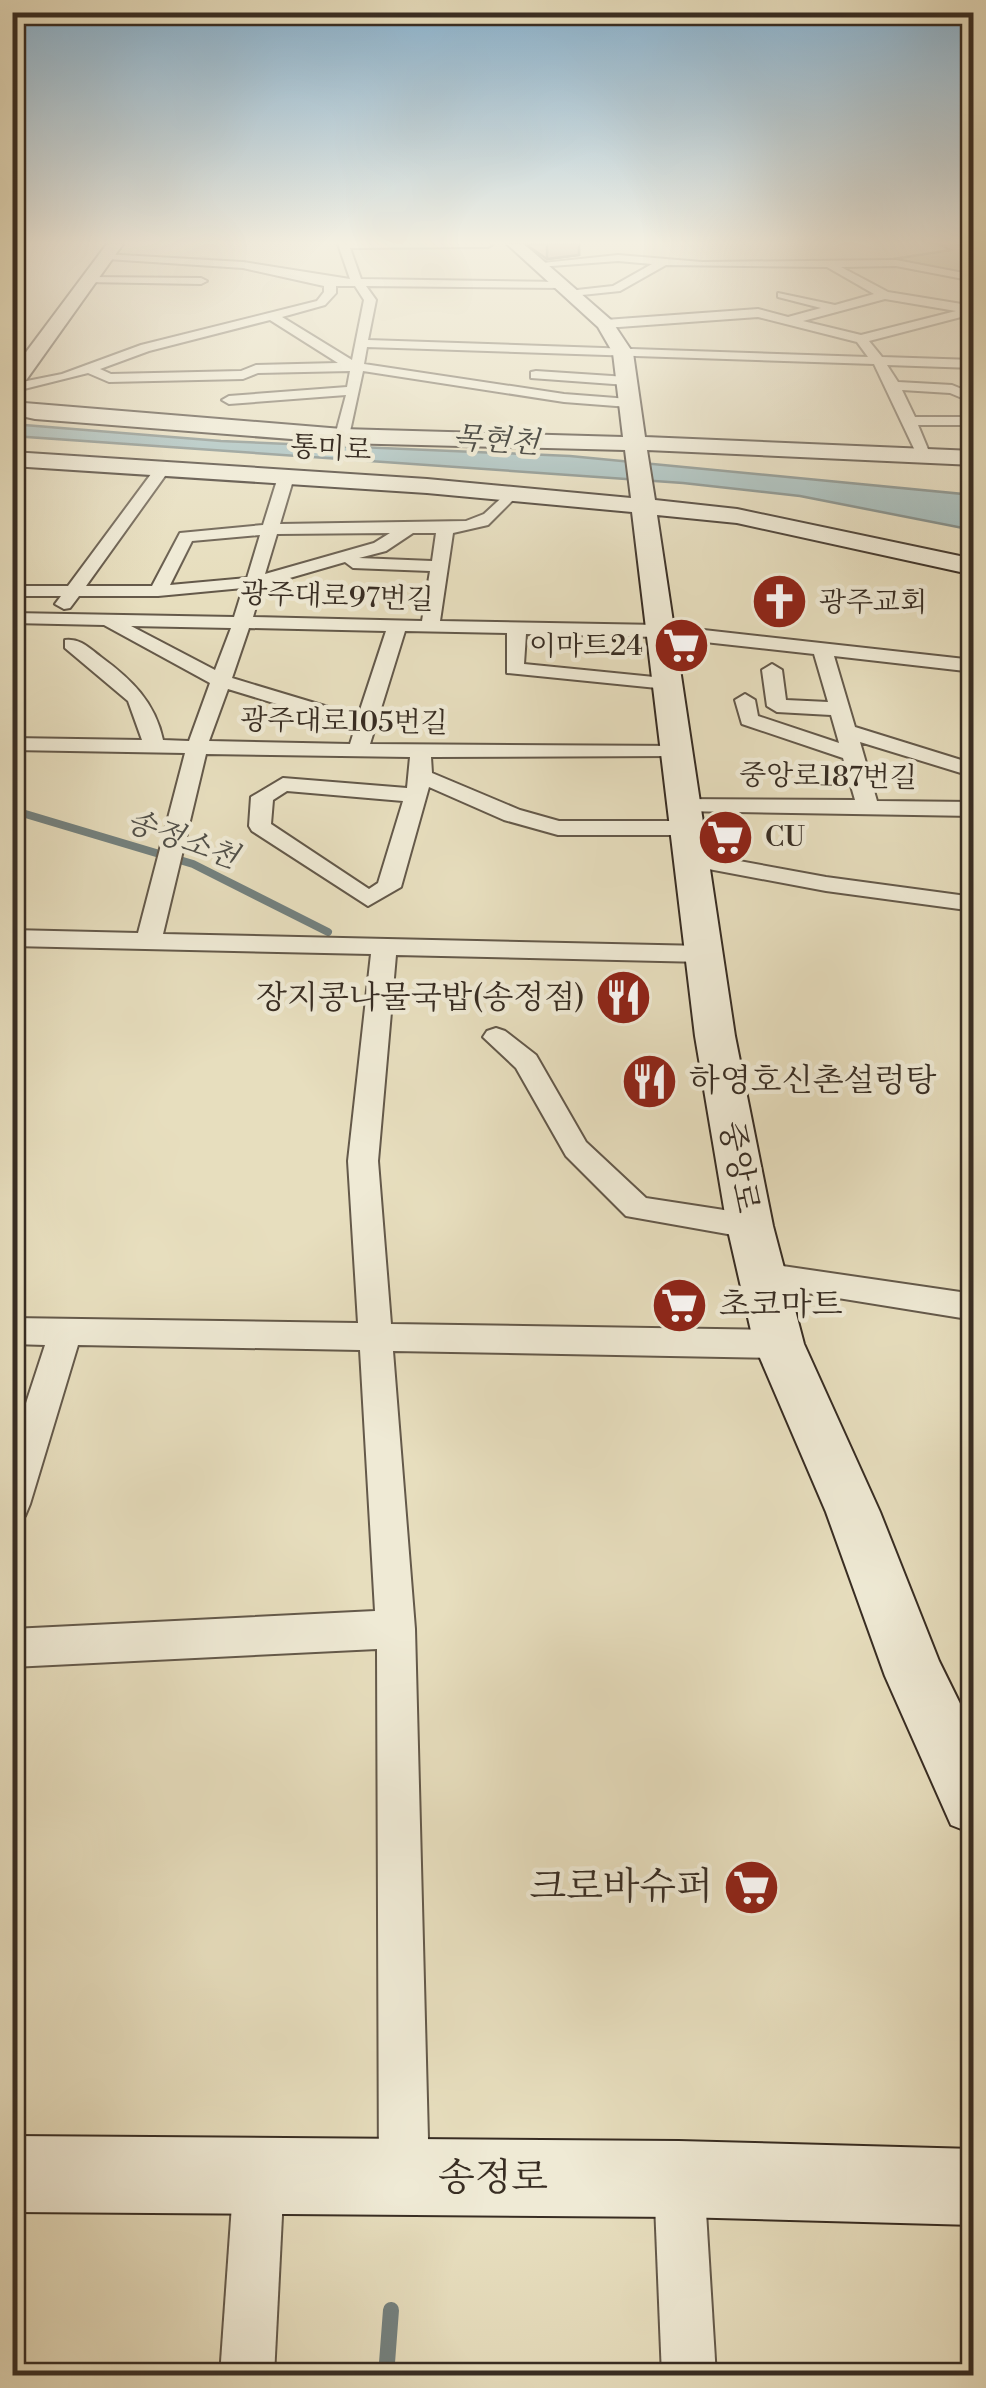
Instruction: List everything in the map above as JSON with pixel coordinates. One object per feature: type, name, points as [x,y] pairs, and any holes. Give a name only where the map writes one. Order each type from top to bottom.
[{"type":"street","points":[[12,387],[35,355]]},
{"type":"street","points":[[12,387],[129,355]]},
{"type":"street","points":[[332,355],[356,366],[568,400],[629,403]]},
{"type":"street","points":[[342,436],[355,390],[358,355]]},
{"type":"street","points":[[623,355],[635,446]]},
{"type":"street","points":[[647,355],[740,365],[974,364]]},
{"type":"street","points":[[877,355],[896,386],[924,454]]},
{"type":"street","points":[[429,357],[466,363]]},
{"type":"street","points":[[243,375],[256,368],[356,366]]},
{"type":"street","points":[[88,368],[137,393],[161,393]]},
{"type":"street","points":[[522,373],[627,382]]},
{"type":"street","points":[[109,378],[282,378]]},
{"type":"street","points":[[896,386],[952,389],[974,398]]},
{"type":"street","points":[[229,400],[355,390]]},
{"type":"street","points":[[12,408],[35,413],[342,436],[974,458]]},
{"type":"street","points":[[910,421],[974,421]]},
{"type":"street","name":"중앙로","points":[[635,446],[704,954],[750,1226],[778,1344],[853,1512],[916,1676],[974,1802]]},
{"type":"street","name":"통미로","points":[[12,459],[510,496],[643,500],[974,567]]},
{"type":"street","points":[[55,618],[162,469]]},
{"type":"street","points":[[149,940],[197,747],[242,622],[286,477]]},
{"type":"street","points":[[158,591],[186,537],[271,529],[478,527],[491,520],[510,496]]},
{"type":"street","name":"통미로","points":[[643,500],[974,578]]},
{"type":"street","points":[[16,586],[72,591],[158,591],[254,582],[380,546],[408,528]]},
{"type":"street","points":[[430,627],[446,528]]},
{"type":"street","points":[[328,562],[440,566]]},
{"type":"street","name":"광주대로97번길","points":[[12,618],[660,631],[974,666]]},
{"type":"street","points":[[105,619],[221,681],[367,725]]},
{"type":"street","points":[[358,750],[397,626]]},
{"type":"street","points":[[517,628],[514,668],[668,683]]},
{"type":"street","points":[[72,644],[136,694],[151,720],[154,746]]},
{"type":"street","points":[[822,648],[869,810]]},
{"type":"street","points":[[772,670],[777,706],[840,709]]},
{"type":"street","points":[[745,700],[749,720],[852,754]]},
{"type":"street","points":[[846,731],[974,772]]},
{"type":"street","name":"광주대로105번길","points":[[12,744],[420,751],[675,750]]},
{"type":"street","points":[[420,751],[418,786],[390,887],[368,899],[260,826],[262,797],[283,784],[418,786],[558,828],[686,830],[826,884],[974,904]]},
{"type":"street","name":"중앙로187번길","points":[[686,830],[869,810],[974,809]]},
{"type":"street","points":[[12,938],[704,954]]},
{"type":"street","points":[[384,949],[363,1161],[396,1629],[404,2178]]},
{"type":"street","points":[[496,1036],[526,1062],[576,1149],[638,1208],[750,1226]]},
{"type":"street","points":[[762,1275],[974,1308]]},
{"type":"street","points":[[12,1504],[66,1330]]},
{"type":"street","points":[[12,1332],[778,1344]]},
{"type":"street","points":[[12,1648],[396,1629]]},
{"type":"street","name":"송정로","points":[[12,2174],[678,2180],[974,2188]]},
{"type":"street","points":[[246,2376],[259,2176]]},
{"type":"street","points":[[678,2180],[689,2376]]},
{"type":"water","points":[[12,424],[221,441],[570,456],[973,495],[973,530],[800,496],[683,483],[13,436]]},
{"type":"waterway","name":"송정소천","points":[[12,810],[193,864],[328,932]]},
{"type":"waterway","name":"송정소천","points":[[386,2376],[391,2310]]},
{"type":"place","name":"광주교회","points":[[780,602]]},
{"type":"place","name":"이마트24","points":[[682,646]]},
{"type":"place","name":"CU","points":[[726,837]]},
{"type":"place","name":"장지콩나물국밥(송정점)","points":[[624,998]]},
{"type":"place","name":"하영호신촌설렁탕","points":[[650,1081]]},
{"type":"place","name":"초코마트","points":[[680,1305]]},
{"type":"place","name":"크로바슈퍼","points":[[752,1887]]},
{"type":"water label","name":"목현천","points":[[496,441]]}]
